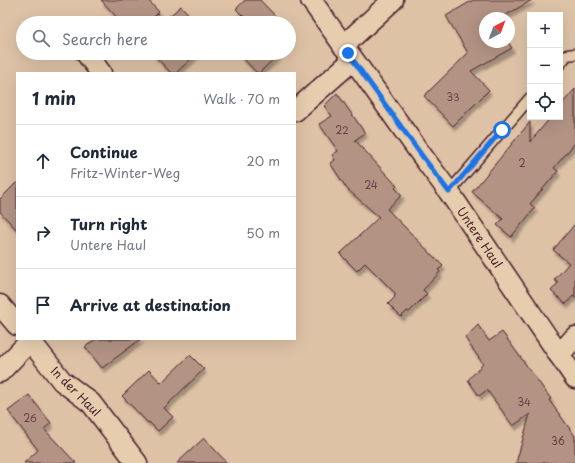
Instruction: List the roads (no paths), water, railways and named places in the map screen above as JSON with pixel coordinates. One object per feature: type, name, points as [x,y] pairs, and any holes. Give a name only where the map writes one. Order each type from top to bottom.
[{"type":"street","name":"Untere Haul","points":[[311,0],[449,192],[575,378]]},
{"type":"street","points":[[296,110],[348,53],[393,0]]},
{"type":"street","points":[[91,60],[100,72]]},
{"type":"street","points":[[0,305],[16,323]]},
{"type":"street","points":[[559,355],[575,337]]},
{"type":"street","points":[[0,372],[30,340]]},
{"type":"street","name":"In der Haul","points":[[30,340],[62,381],[91,403],[137,463]]},
{"type":"lane","points":[[563,61],[568,55],[575,54]]},
{"type":"lane","points":[[449,192],[527,101]]}]
